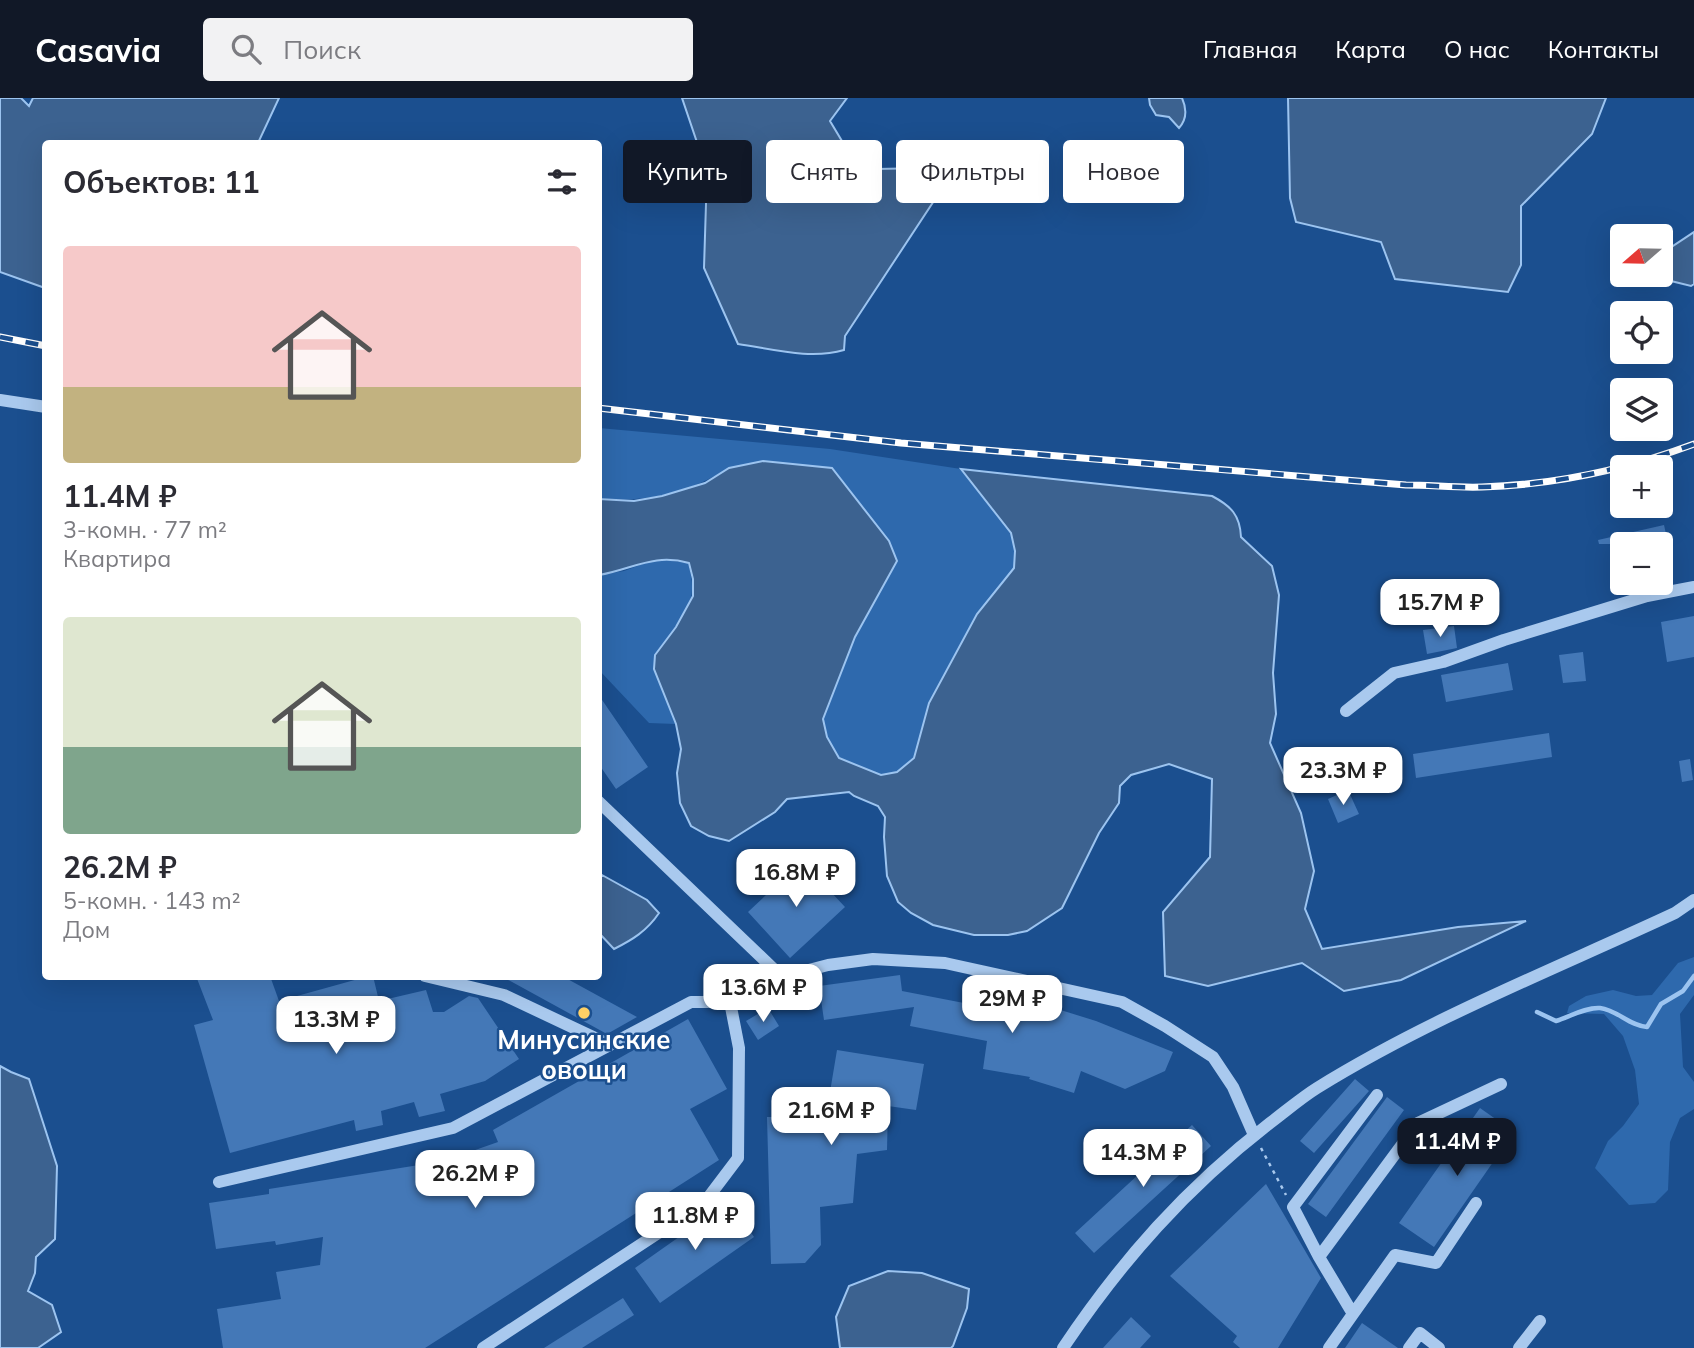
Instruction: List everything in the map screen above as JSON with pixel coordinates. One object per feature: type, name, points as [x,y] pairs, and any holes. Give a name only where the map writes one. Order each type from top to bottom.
[{"type":"street","points":[[0,400],[42,406]]},
{"type":"street","points":[[1346,711],[1394,673],[1443,662],[1504,640],[1647,596],[1694,587]]},
{"type":"street","points":[[602,804],[782,977]]},
{"type":"street","points":[[1063,1348],[1090,1307],[1140,1242],[1192,1189],[1254,1135],[1315,1089],[1371,1057],[1511,987],[1675,913],[1694,900]]},
{"type":"street","points":[[219,1182],[453,1128],[691,1002],[730,1002],[782,977],[828,965],[873,959],[945,963],[1122,1002],[1213,1057],[1233,1087],[1254,1135]]},
{"type":"street","points":[[442,980],[504,995],[610,1045]]},
{"type":"street","points":[[483,1348],[704,1203],[738,1158],[739,1048],[730,1002]]},
{"type":"street","points":[[1319,1257],[1418,1123],[1501,1084]]},
{"type":"street","points":[[1353,1314],[1293,1207],[1377,1095]]},
{"type":"street","points":[[1329,1348],[1395,1255],[1436,1263],[1476,1203]]},
{"type":"street","points":[[1520,1348],[1540,1321]]},
{"type":"street","points":[[1409,1348],[1420,1333],[1439,1348]]},
{"type":"path","points":[[1254,1135],[1293,1207]]},
{"type":"shaded area","points":[[0,98],[21,98],[29,106],[33,98],[279,98],[259,140],[42,140],[42,287],[0,272]]},
{"type":"shaded area","points":[[682,98],[847,98],[830,121],[841,140],[766,140],[766,203],[882,203],[882,169],[896,169],[896,203],[933,203],[845,336],[844,350],[805,354],[738,344],[704,268],[706,203],[752,203],[752,140],[696,140]]},
{"type":"shaded area","points":[[1149,98],[1182,98],[1185,114],[1179,128],[1169,117],[1156,115]]},
{"type":"shaded area","points":[[1288,98],[1606,98],[1592,134],[1521,206],[1521,265],[1508,292],[1395,279],[1381,242],[1296,222],[1290,198]]},
{"type":"shaded area","points":[[1694,232],[1694,284],[1691,286],[1673,282],[1673,246]]},
{"type":"shaded area","points":[[602,428],[830,449],[961,469],[1011,533],[1015,551],[1014,568],[977,614],[929,703],[914,758],[897,772],[881,775],[839,758],[827,737],[823,719],[855,637],[897,561],[729,468],[682,490],[617,500],[602,499]]},
{"type":"shaded area","points":[[763,461],[832,468],[889,541],[897,561],[855,637],[823,719],[827,737],[839,758],[881,775],[897,772],[914,758],[929,703],[977,614],[1014,568],[1015,551],[1011,533],[961,469],[1212,496],[1233,512],[1239,523],[1241,537],[1272,566],[1279,595],[1273,673],[1276,714],[1270,743],[1301,813],[1314,871],[1305,909],[1322,949],[1458,927],[1526,921],[1401,980],[1344,991],[1302,963],[1208,986],[1165,976],[1163,912],[1210,857],[1212,779],[1169,764],[1131,775],[1120,786],[1119,803],[1099,833],[1062,908],[1027,931],[1008,935],[974,935],[933,925],[898,902],[887,876],[885,817],[878,806],[849,792],[787,799],[775,812],[729,841],[709,836],[691,826],[680,803],[677,773],[681,749],[676,724],[654,669],[655,655],[676,627],[693,596],[689,563],[676,560],[654,561],[602,574],[602,499],[634,501],[662,496],[705,483],[729,468]]},
{"type":"shaded area","points":[[656,559],[688,563],[692,585],[690,603],[655,656],[659,679],[676,724],[649,723],[602,673],[602,575],[624,571]]},
{"type":"shaded area","points":[[602,875],[647,900],[659,913],[639,934],[614,949],[602,936]]},
{"type":"shaded area","points":[[1694,957],[1694,995],[1680,1014],[1683,1067],[1694,1082],[1694,1109],[1680,1118],[1670,1142],[1668,1190],[1655,1203],[1629,1205],[1595,1168],[1608,1141],[1639,1104],[1635,1070],[1623,1036],[1604,1014],[1567,1013],[1569,1006],[1586,996],[1613,990],[1636,996],[1652,995],[1678,963]]},
{"type":"shaded area","points":[[0,1066],[29,1079],[57,1166],[55,1239],[36,1257],[35,1273],[28,1291],[52,1305],[61,1332],[38,1348],[0,1348]]},
{"type":"shaded area","points":[[888,1271],[922,1273],[969,1289],[967,1308],[951,1348],[840,1348],[836,1317],[849,1286]]},
{"type":"building","points":[[1664,525],[1666,532],[1633,532]]},
{"type":"building","points":[[1610,537],[1610,544],[1599,544],[1598,540]]},
{"type":"building","points":[[1694,616],[1694,657],[1667,662],[1661,622]]},
{"type":"building","points":[[1454,626],[1457,648],[1427,654],[1423,630]]},
{"type":"building","points":[[1583,652],[1586,681],[1563,683],[1559,655]]},
{"type":"building","points":[[1508,663],[1513,690],[1446,702],[1441,675]]},
{"type":"building","points":[[602,700],[648,767],[616,789],[602,769]]},
{"type":"building","points":[[1549,733],[1552,757],[1416,778],[1413,754]]},
{"type":"building","points":[[1690,759],[1693,780],[1682,782],[1679,761]]},
{"type":"building","points":[[1348,790],[1359,814],[1338,823],[1328,799]]},
{"type":"building","points":[[802,861],[845,907],[790,958],[748,912]]},
{"type":"building","points":[[900,975],[902,991],[1047,1019],[1051,1007],[1096,1021],[1173,1052],[1165,1071],[1125,1089],[1081,1071],[1074,1093],[1029,1079],[1030,1077],[983,1069],[987,1041],[910,1026],[914,1007],[824,1020],[819,986]]},
{"type":"building","points":[[198,980],[271,980],[279,1001],[355,980],[374,980],[379,1001],[426,990],[433,1012],[444,1012],[469,996],[478,998],[519,1059],[485,1081],[440,1094],[445,1111],[419,1117],[414,1102],[381,1111],[383,1125],[356,1131],[354,1120],[230,1153],[194,1025],[213,1020]]},
{"type":"building","points":[[508,980],[569,980],[637,1017],[607,1034]]},
{"type":"building","points":[[768,1008],[779,1026],[758,1040],[746,1021]]},
{"type":"building","points":[[688,1019],[727,1089],[690,1109],[719,1160],[425,1348],[223,1348],[217,1309],[281,1299],[276,1272],[320,1265],[323,1237],[276,1245],[275,1241],[216,1249],[209,1203],[269,1194],[269,1189],[444,1161],[498,1142],[493,1130]]},
{"type":"building","points":[[837,1050],[924,1064],[916,1110],[888,1106],[887,1150],[857,1154],[853,1203],[820,1207],[821,1245],[805,1263],[771,1264],[767,1117],[786,1117],[788,1106],[827,1110]]},
{"type":"building","points":[[1355,1079],[1369,1091],[1314,1153],[1300,1141]]},
{"type":"building","points":[[1387,1097],[1404,1110],[1326,1217],[1308,1204]]},
{"type":"building","points":[[1480,1108],[1514,1132],[1434,1247],[1399,1223]]},
{"type":"building","points":[[1192,1125],[1211,1146],[1094,1253],[1075,1233]]},
{"type":"building","points":[[1266,1184],[1321,1278],[1278,1348],[1240,1348],[1233,1342],[1237,1336],[1170,1276]]},
{"type":"building","points":[[730,1201],[754,1237],[660,1303],[635,1268]]},
{"type":"building","points":[[623,1298],[634,1315],[582,1348],[544,1348]]},
{"type":"building","points":[[1131,1317],[1151,1336],[1140,1348],[1103,1348]]},
{"type":"building","points":[[1362,1323],[1398,1348],[1345,1348]]},
{"type":"waterway","points":[[1537,1012],[1556,1021],[1600,1008],[1647,1027],[1661,1004],[1683,991],[1694,976]]},
{"type":"railway","points":[[0,337],[42,345]]},
{"type":"railway","points":[[602,408],[901,443],[1454,487],[1509,486],[1563,479],[1643,461],[1694,444]]},
{"type":"place","name":"Минусинские овощи","points":[[584,1013]]}]
